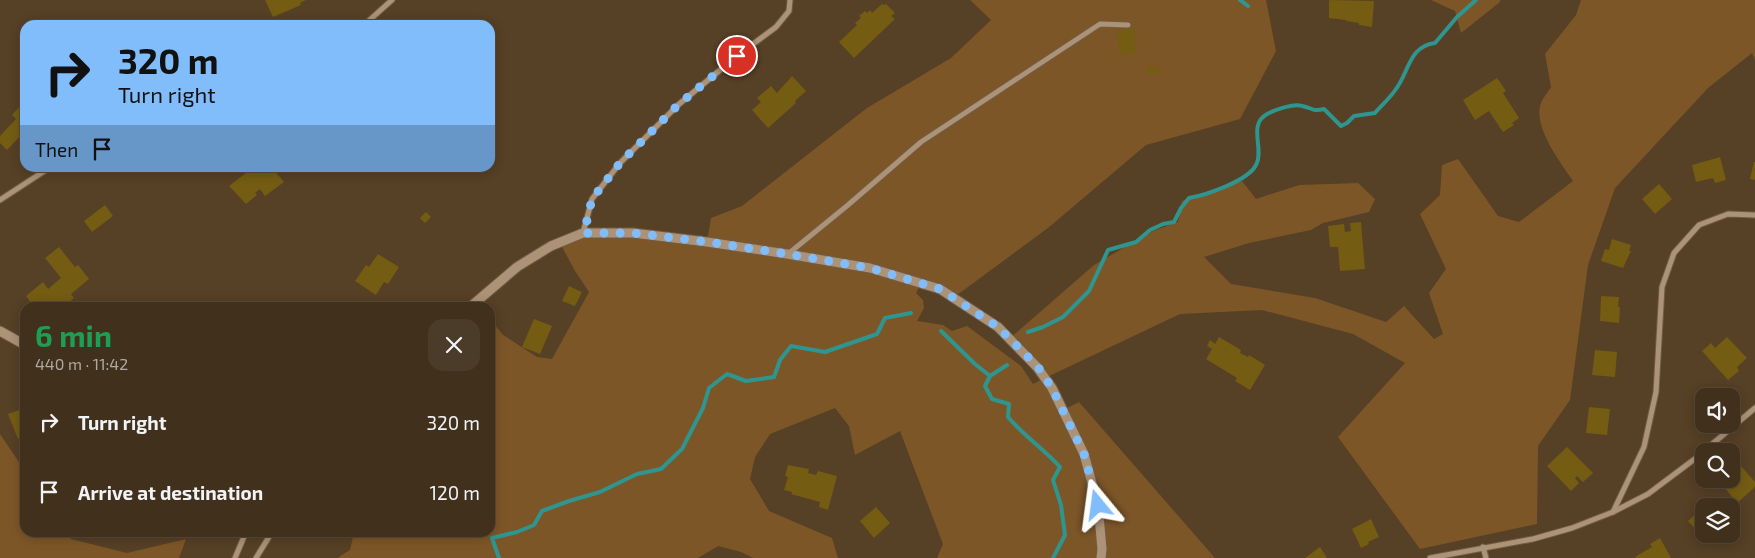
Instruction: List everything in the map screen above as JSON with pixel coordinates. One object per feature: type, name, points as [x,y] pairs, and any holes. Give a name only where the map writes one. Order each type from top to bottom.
[{"type":"street","points":[[370,20],[392,0]]},
{"type":"street","points":[[584,233],[592,199],[620,163],[678,105],[737,56],[776,27],[789,11],[790,0]]},
{"type":"street","points":[[787,254],[848,205],[920,142],[1100,24],[1128,25]]},
{"type":"street","points":[[0,200],[43,172]]},
{"type":"street","points":[[1613,512],[1644,447],[1656,392],[1662,287],[1674,253],[1699,226],[1728,214],[1755,216]]},
{"type":"street","points":[[476,302],[517,267],[551,246],[584,233],[633,233],[787,254],[870,268],[940,289],[998,327],[1038,367],[1052,388],[1084,454],[1098,505],[1102,549],[1100,558]]},
{"type":"street","points":[[0,332],[20,343]]},
{"type":"street","points":[[1714,443],[1755,408]]},
{"type":"street","points":[[1430,558],[1534,539],[1572,528],[1613,512],[1648,494],[1695,459]]},
{"type":"street","points":[[235,558],[244,537]]},
{"type":"street","points":[[256,558],[269,537]]},
{"type":"street","points":[[1483,547],[1486,558]]},
{"type":"shaded area","points":[[970,0],[1266,0],[1276,51],[1240,119],[1146,145],[1048,228],[953,298],[921,284],[916,293],[923,300],[924,308],[917,321],[943,325],[952,331],[967,326],[1021,366],[1033,384],[1045,378],[1063,410],[1079,402],[1215,558],[937,558],[943,544],[900,431],[855,455],[849,426],[835,408],[770,434],[755,457],[750,479],[769,511],[832,538],[838,558],[753,558],[741,552],[718,546],[698,558],[337,558],[350,550],[353,537],[495,537],[495,325],[503,335],[537,357],[552,359],[589,292],[560,243],[583,233],[707,242],[711,218],[742,206],[867,108],[951,58],[991,20]]},
{"type":"shaded area","points":[[1431,0],[1500,0],[1500,2],[1461,33],[1455,11]]},
{"type":"shaded area","points":[[1581,0],[1755,0],[1755,60],[1752,53],[1708,88],[1615,188],[1588,265],[1570,400],[1538,446],[1537,524],[1420,549],[1338,437],[1405,363],[1353,334],[1262,310],[1180,314],[1045,378],[1009,339],[1094,265],[1153,231],[1178,222],[1182,201],[1242,181],[1256,199],[1299,185],[1358,183],[1375,199],[1369,212],[1323,223],[1311,230],[1249,243],[1204,257],[1231,284],[1315,298],[1386,322],[1404,306],[1434,339],[1443,334],[1429,293],[1446,269],[1420,214],[1440,195],[1442,165],[1458,159],[1498,216],[1519,222],[1573,181],[1549,144],[1539,112],[1541,103],[1551,87],[1545,54],[1576,15]]},
{"type":"shaded area","points":[[0,434],[20,464],[20,537],[69,537],[127,553],[186,539],[179,558],[0,558]]},
{"type":"building","points":[[265,0],[306,0],[300,3],[301,5],[273,17]]},
{"type":"building","points":[[1329,0],[1374,1],[1372,27],[1346,20],[1329,18]]},
{"type":"building","points":[[882,4],[886,4],[895,13],[891,16],[895,19],[854,58],[839,42],[857,25],[855,23],[861,18],[859,16],[865,11],[867,13],[870,10],[872,13]]},
{"type":"building","points":[[1134,28],[1136,53],[1119,54],[1117,30]]},
{"type":"building","points":[[1147,66],[1158,66],[1158,74],[1147,74]]},
{"type":"building","points":[[792,76],[806,91],[795,101],[796,103],[768,128],[752,110],[761,102],[757,98],[771,86],[777,93]]},
{"type":"building","points":[[1497,78],[1506,91],[1503,93],[1519,118],[1512,123],[1514,125],[1503,132],[1489,111],[1475,120],[1463,100]]},
{"type":"building","points":[[20,106],[20,136],[7,150],[0,143],[0,136],[16,119],[12,115]]},
{"type":"building","points":[[1720,157],[1726,180],[1715,183],[1713,178],[1696,182],[1692,165]]},
{"type":"building","points":[[1755,162],[1755,180],[1750,179]]},
{"type":"building","points":[[247,172],[275,172],[284,182],[265,196],[260,189],[255,193],[257,195],[246,204],[229,186]]},
{"type":"building","points":[[1659,184],[1672,199],[1655,214],[1642,199]]},
{"type":"building","points":[[105,205],[113,216],[92,232],[84,221]]},
{"type":"building","points":[[426,212],[431,217],[425,223],[420,218]]},
{"type":"building","points":[[1361,222],[1365,269],[1340,271],[1338,247],[1330,247],[1328,226],[1344,224],[1345,232],[1351,231],[1350,223]]},
{"type":"building","points":[[1612,239],[1631,245],[1629,251],[1631,251],[1623,268],[1601,261],[1605,249],[1609,250]]},
{"type":"building","points":[[59,247],[75,267],[78,265],[89,279],[71,294],[74,298],[69,302],[30,302],[26,296],[43,282],[48,289],[61,278],[45,258]]},
{"type":"building","points":[[378,254],[399,267],[388,284],[384,282],[376,295],[355,281],[366,265],[369,267]]},
{"type":"building","points":[[569,286],[582,292],[575,306],[562,301]]},
{"type":"building","points":[[1601,296],[1619,297],[1619,323],[1600,321]]},
{"type":"building","points":[[534,319],[552,326],[540,354],[522,347]]},
{"type":"building","points":[[1219,337],[1241,350],[1240,353],[1248,357],[1249,355],[1265,365],[1250,390],[1235,381],[1237,378],[1206,359],[1212,349],[1207,346],[1210,340],[1215,344]]},
{"type":"building","points":[[1727,337],[1747,358],[1737,367],[1739,371],[1728,380],[1702,351],[1711,343],[1715,348]]},
{"type":"building","points":[[1595,350],[1617,352],[1615,377],[1592,375]]},
{"type":"building","points":[[1589,407],[1610,409],[1607,435],[1586,433]]},
{"type":"building","points":[[20,410],[20,438],[18,439],[8,414]]},
{"type":"building","points":[[1567,447],[1593,473],[1583,482],[1577,476],[1575,478],[1579,483],[1571,491],[1547,466]]},
{"type":"building","points":[[788,465],[809,469],[808,473],[816,475],[818,471],[837,476],[828,510],[819,507],[820,502],[791,494],[792,492],[784,490],[788,477],[785,476]]},
{"type":"building","points":[[1740,467],[1755,482],[1755,487],[1740,500],[1740,498],[1733,498],[1725,488],[1740,488]]},
{"type":"building","points":[[876,507],[890,523],[874,538],[860,521]]},
{"type":"building","points":[[1695,515],[1695,529],[1688,521]]},
{"type":"building","points":[[1371,519],[1379,537],[1361,548],[1352,529]]},
{"type":"building","points":[[1660,538],[1671,558],[1635,557],[1652,547],[1650,544]]},
{"type":"building","points":[[1320,547],[1327,558],[1305,558]]},
{"type":"waterway","points":[[1240,0],[1248,6]]},
{"type":"waterway","points":[[1028,332],[1063,317],[1089,291],[1108,250],[1136,242],[1150,230],[1163,224],[1174,222],[1189,198],[1206,194],[1236,182],[1252,171],[1258,159],[1257,133],[1259,122],[1263,117],[1270,112],[1298,105],[1315,110],[1324,109],[1341,126],[1354,116],[1375,113],[1396,89],[1415,54],[1426,45],[1435,43],[1457,17],[1476,0]]},
{"type":"waterway","points":[[499,558],[492,538],[517,532],[534,525],[542,511],[600,492],[637,474],[661,469],[682,449],[703,408],[709,388],[727,374],[746,381],[774,377],[780,360],[791,346],[825,352],[877,334],[885,318],[911,313]]},
{"type":"waterway","points":[[941,331],[990,376]]},
{"type":"waterway","points":[[1007,365],[990,376],[985,386],[992,399],[1009,404],[1008,417],[1060,467],[1053,480],[1061,505],[1065,535],[1053,558]]},
{"type":"route","points":[[737,56],[678,105],[620,163],[592,199],[584,233],[633,233],[787,254],[870,268],[940,289],[998,327],[1038,367],[1052,388],[1084,454],[1098,505]]}]
